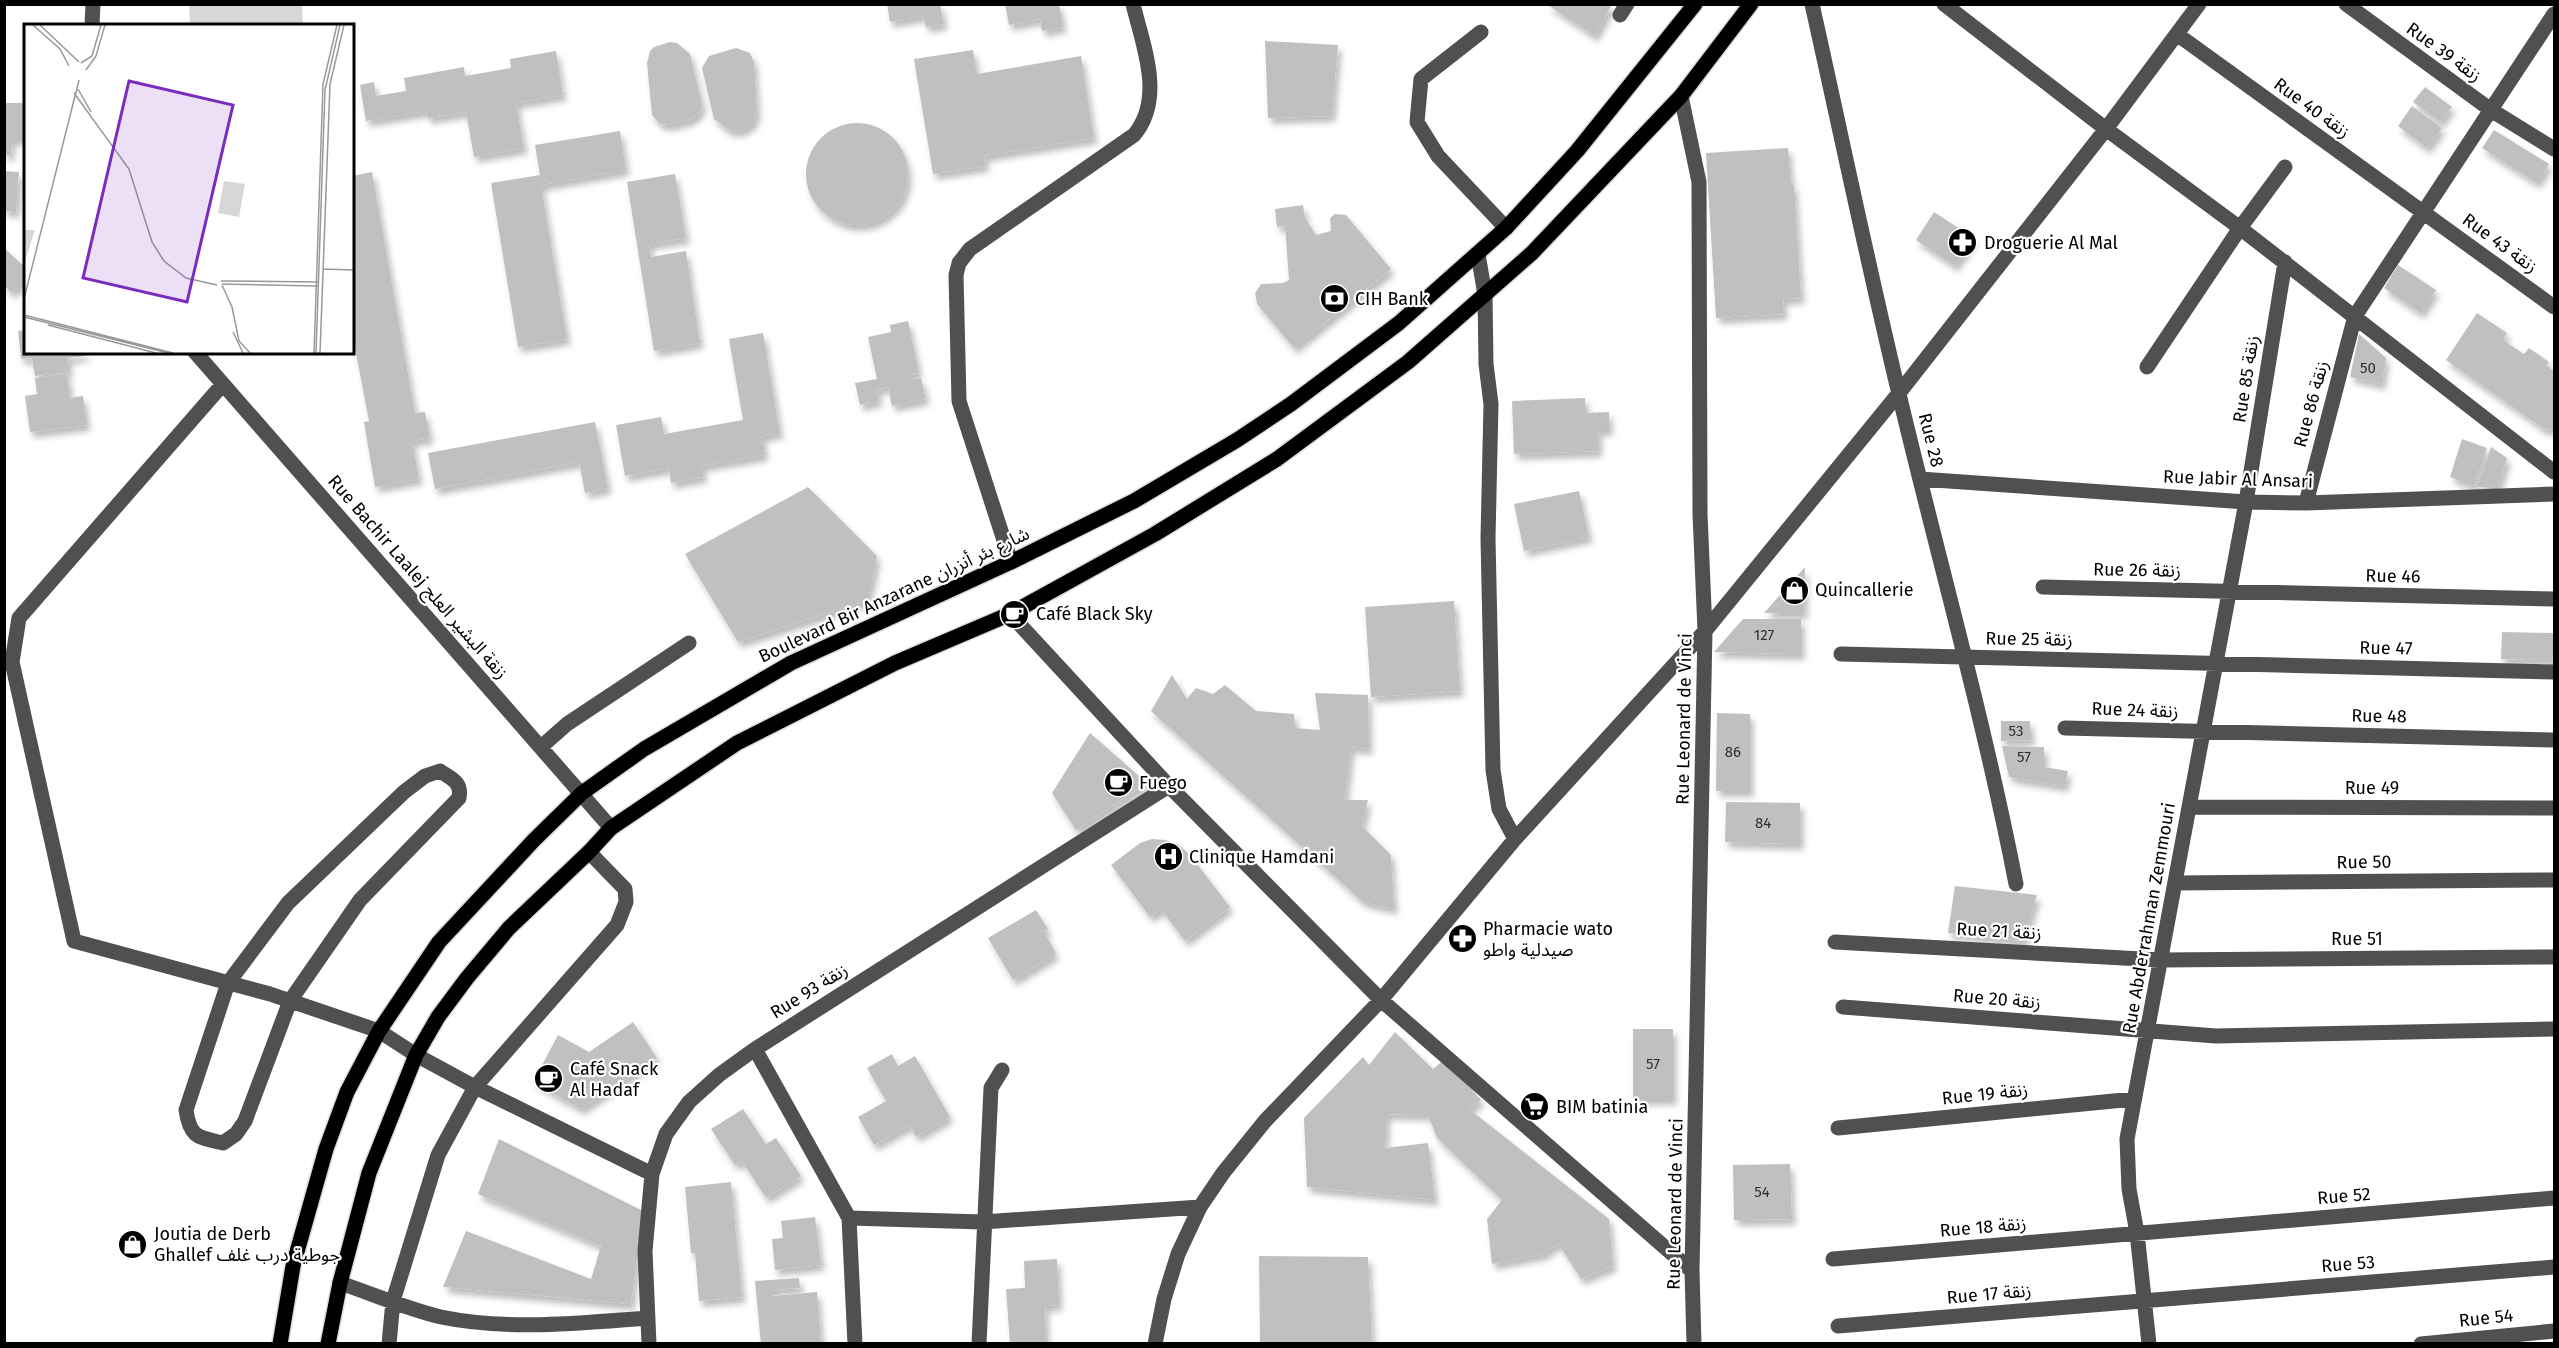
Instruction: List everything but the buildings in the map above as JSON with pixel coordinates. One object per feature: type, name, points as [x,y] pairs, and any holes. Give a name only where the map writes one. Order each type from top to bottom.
[{"type":"main road","name":"Boulevard Bir Anzarane شارع بئر أنزران","points":[[280,1344],[293,1266],[326,1149],[347,1092],[378,1031],[439,942],[582,793],[644,749],[791,663],[1011,562],[1134,501],[1237,440],[1357,357],[1479,254],[1506,228],[1577,151],[1695,4]]},
{"type":"main road","points":[[328,1344],[340,1283],[369,1173],[416,1055],[438,1017],[509,928],[611,828],[737,743],[895,663],[1010,614],[1165,529],[1277,459],[1408,362],[1532,253],[1681,96],[1751,4]]},
{"type":"street","points":[[92,24],[93,4]]},
{"type":"street","points":[[1011,562],[959,401],[956,275],[959,263],[970,249],[1134,135],[1143,124],[1150,99],[1150,74],[1133,4]]},
{"type":"street","name":"Rue 28","points":[[1812,4],[1899,393],[1966,657],[2000,802],[2016,884]]},
{"type":"street","points":[[1944,4],[2106,129],[2285,262],[2554,472]]},
{"type":"street","points":[[1155,1344],[1164,1299],[1178,1254],[1200,1207],[1223,1173],[1265,1121],[1381,1000],[1515,839],[1705,631],[1899,393],[2106,129],[2199,4]]},
{"type":"street","name":"Rue 39 زنقة","points":[[2346,4],[2491,110],[2554,149]]},
{"type":"street","name":"Rue 86 زنقة","points":[[2306,503],[2355,316],[2554,14]]},
{"type":"street","points":[[1481,32],[1421,79],[1417,122],[1438,156],[1506,228]]},
{"type":"street","name":"Rue 40 زنقة","points":[[2178,35],[2423,212]]},
{"type":"street","name":"Rue Leonard de Vinci","points":[[1681,96],[1693,143],[1699,182],[1700,514],[1705,631],[1692,1271],[1694,1344]]},
{"type":"street","points":[[2147,367],[2240,228],[2285,167]]},
{"type":"street","name":"Rue 43 زنقة","points":[[2423,212],[2554,307]]},
{"type":"street","points":[[1479,254],[1485,295],[1486,364],[1491,404],[1488,538],[1493,770],[1498,809],[1515,839]]},
{"type":"street","name":"Rue 85 زنقة","points":[[2246,501],[2285,262]]},
{"type":"street","name":"Rue Bachir Laalej زنقة البشير العلج","points":[[197,354],[611,828]]},
{"type":"street","points":[[224,384],[19,618],[12,662],[74,941],[290,1001],[378,1031],[475,1087],[652,1173]]},
{"type":"street","name":"Rue Jabir Al Ansari","points":[[1920,479],[2306,503],[2554,494]]},
{"type":"street","name":"Rue Abderrahman Zemmouri","points":[[2149,1344],[2137,1233],[2129,1190],[2127,1139],[2246,501]]},
{"type":"street","name":"Rue 26 زنقة","points":[[2043,587],[2230,591]]},
{"type":"street","name":"Rue 46","points":[[2230,591],[2554,599]]},
{"type":"street","points":[[1010,614],[1169,786],[1381,1000],[1692,1271]]},
{"type":"street","points":[[541,747],[567,724],[689,643]]},
{"type":"street","name":"Rue 25 زنقة","points":[[1841,654],[2216,663]]},
{"type":"street","name":"Rue 47","points":[[2216,663],[2554,672]]},
{"type":"street","name":"Rue 24 زنقة","points":[[2065,728],[2203,732]]},
{"type":"street","name":"Rue 48","points":[[2203,732],[2554,740]]},
{"type":"street","points":[[440,771],[458,782],[461,789],[459,798],[360,900],[290,1001],[245,1121],[236,1134],[223,1143],[196,1136],[189,1127],[186,1110],[228,983],[288,903],[404,792],[425,776],[440,771]]},
{"type":"street","name":"Rue 93 زنقة","points":[[649,1344],[645,1251],[652,1173],[666,1134],[689,1102],[755,1049],[1169,786]]},
{"type":"street","name":"Rue 49","points":[[2189,807],[2554,807]]},
{"type":"street","points":[[389,1344],[393,1301],[438,1155],[475,1087],[616,925],[626,902],[625,889],[589,852]]},
{"type":"street","name":"Rue 50","points":[[2175,883],[2554,880]]},
{"type":"street","name":"Rue 21 زنقة","points":[[1835,942],[2160,960]]},
{"type":"street","name":"Rue 51","points":[[2160,960],[2554,957]]},
{"type":"street","name":"Rue 20 زنقة","points":[[1843,1007],[2216,1036],[2554,1029]]},
{"type":"street","points":[[755,1049],[849,1218],[855,1344]]},
{"type":"street","points":[[979,1344],[991,1088],[1002,1070]]},
{"type":"street","name":"Rue 19 زنقة","points":[[1838,1128],[2134,1099]]},
{"type":"street","name":"Rue 52","points":[[2137,1233],[2554,1198]]},
{"type":"street","points":[[849,1218],[984,1222],[1200,1207]]},
{"type":"street","name":"Rue 18 زنقة","points":[[1833,1259],[2137,1233]]},
{"type":"street","name":"Rue 53","points":[[2144,1300],[2554,1267]]},
{"type":"street","points":[[340,1283],[441,1317],[484,1322],[578,1324],[648,1318]]},
{"type":"street","name":"Rue 17 زنقة","points":[[1838,1326],[2144,1300]]},
{"type":"street","name":"Rue 54","points":[[2421,1344],[2554,1331]]},
{"type":"shaded area","points":[[189,5],[302,5],[303,24],[190,24]]},
{"type":"place","name":"Droguerie Al Mal","points":[[1963,243]]},
{"type":"place","name":"CIH Bank","points":[[1334,299]]},
{"type":"place","name":"Quincallerie","points":[[1794,590]]},
{"type":"place","name":"Café Black Sky","points":[[1015,614]]},
{"type":"place","name":"Fuego","points":[[1118,783]]},
{"type":"place","name":"Clinique Hamdani","points":[[1168,857]]},
{"type":"place","name":"Pharmacie wato صيدلية واطو","points":[[1462,939]]},
{"type":"place","name":"Café Snack Al Hadaf","points":[[549,1079]]},
{"type":"place","name":"BIM batinia","points":[[1535,1107]]},
{"type":"place","name":"Joutia de Derb Ghallef جوطية درب غلف","points":[[133,1244]]}]
